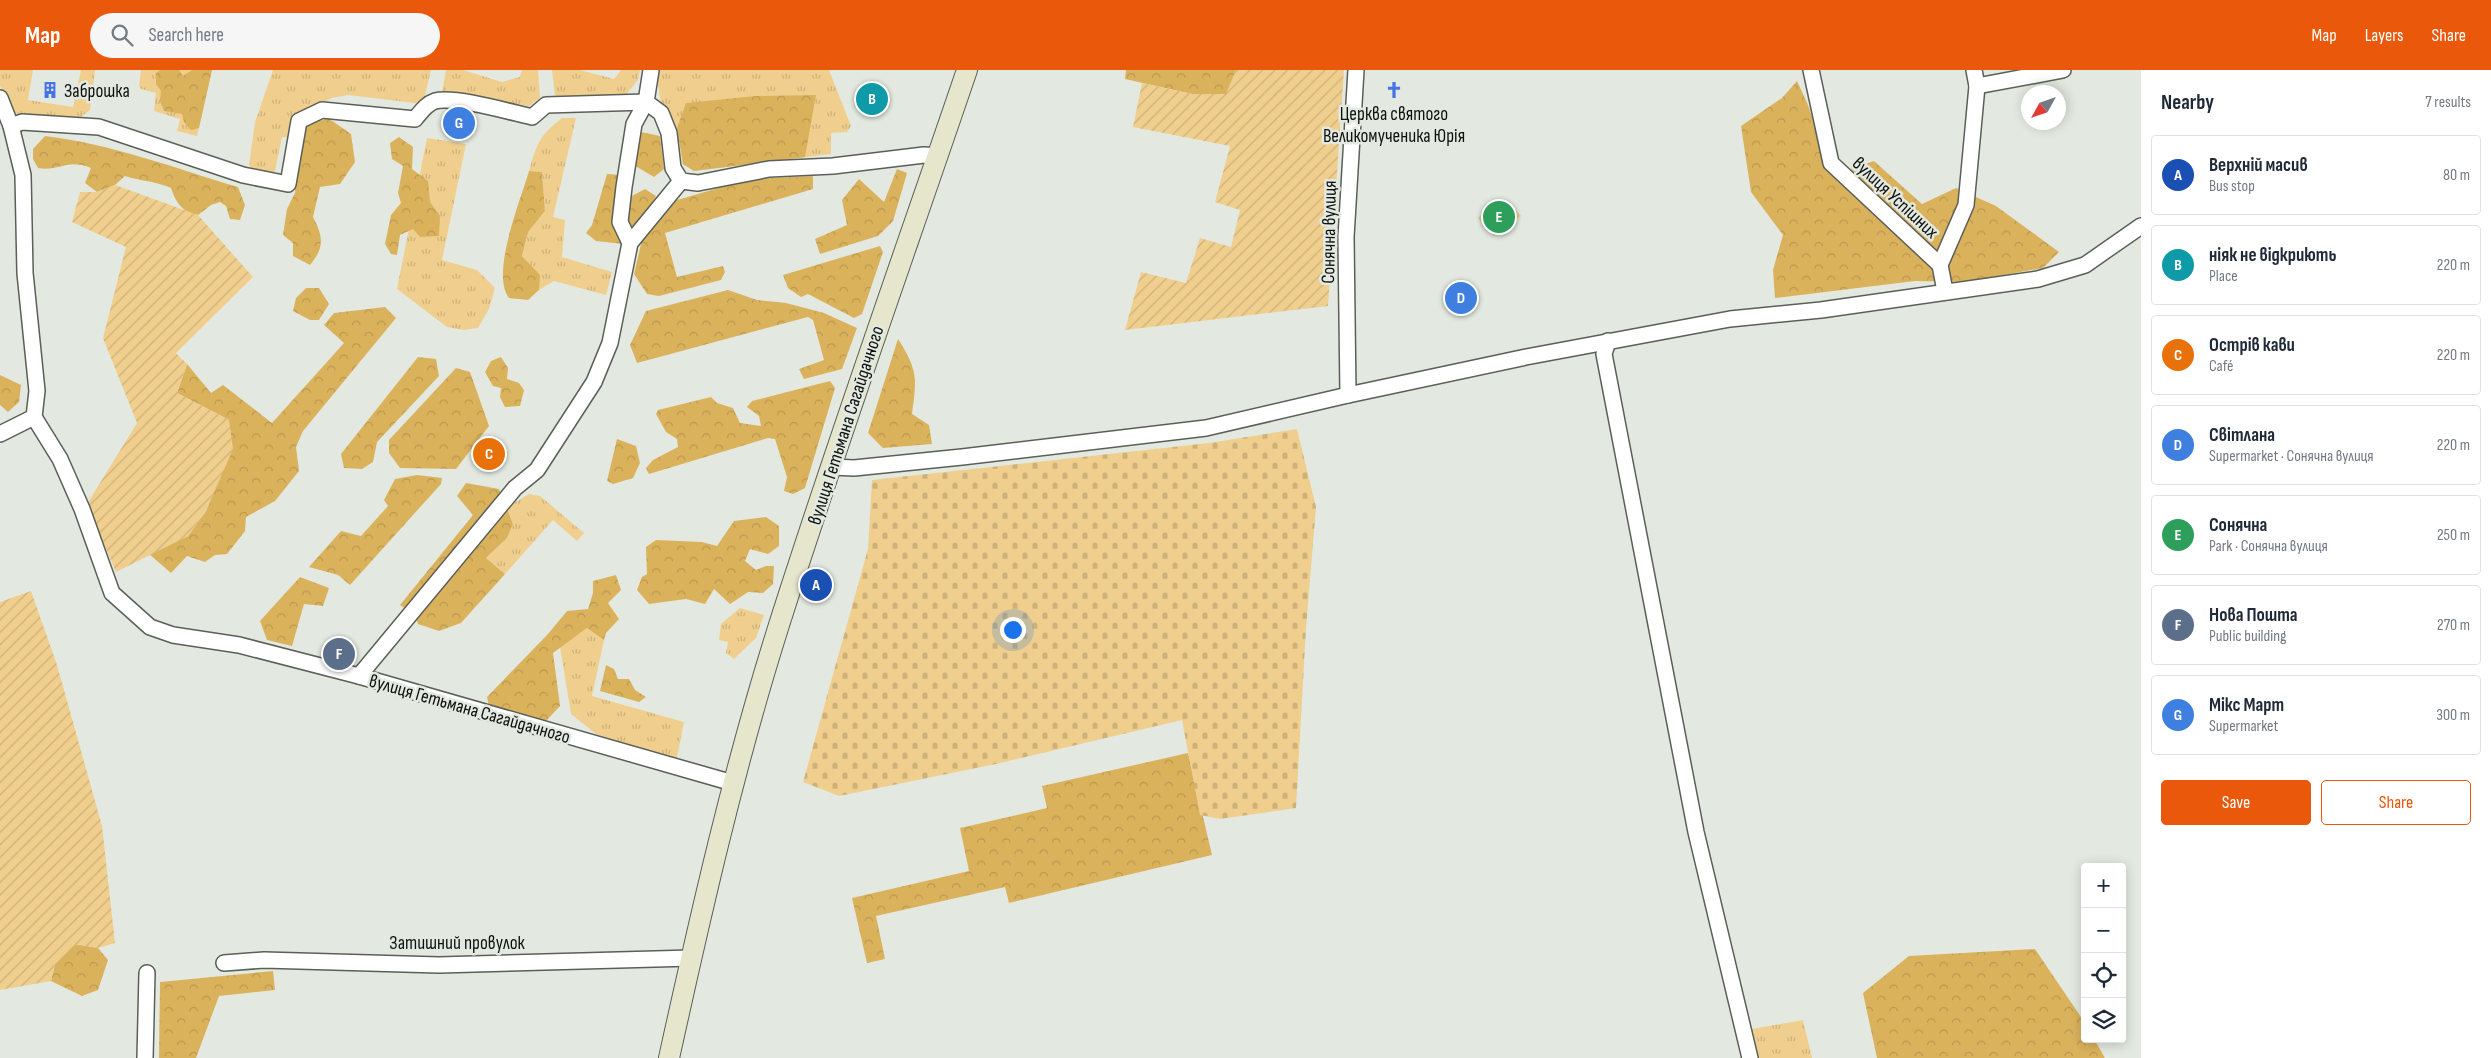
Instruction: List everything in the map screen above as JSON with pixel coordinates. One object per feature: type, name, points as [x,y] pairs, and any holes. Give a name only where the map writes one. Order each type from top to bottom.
[{"type":"main road","name":"вулиця Гетьмана Сагайдачного","points":[[669,1058],[733,783],[779,626],[908,237],[967,70]]},
{"type":"street","points":[[630,243],[620,222],[622,205],[634,124],[646,102],[651,70]]},
{"type":"street","name":"Сонячна вулиця","points":[[1348,395],[1346,237],[1356,70]]},
{"type":"street","name":"вулиця Успішних","points":[[1811,70],[1831,162],[1940,265],[1945,291]]},
{"type":"street","points":[[1940,265],[1966,205],[1977,86],[1974,70]]},
{"type":"street","points":[[1977,86],[2063,70]]},
{"type":"street","points":[[0,98],[11,126],[24,175],[25,273],[37,391],[34,417],[0,434]]},
{"type":"street","points":[[11,126],[22,122],[99,128],[243,175],[288,184],[299,121],[322,110],[415,118],[427,105],[436,101],[451,100],[532,117],[546,105],[646,102],[661,112],[669,133],[673,168],[681,181]]},
{"type":"street","points":[[681,181],[698,183],[769,169],[832,166],[924,155],[938,156]]},
{"type":"street","points":[[359,676],[515,488],[537,470],[594,382],[610,343],[630,243],[681,181]]},
{"type":"street","points":[[832,468],[854,468],[1206,428],[1348,395],[1608,341],[1730,319],[1821,310],[2038,279],[2085,265],[2141,226]]},
{"type":"street","points":[[1608,341],[1604,354],[1696,832],[1750,1058]]},
{"type":"street","name":"вулиця Гетьмана Сагайдачного","points":[[34,417],[64,467],[82,509],[112,593],[150,627],[173,635],[240,645],[359,676],[733,783]]},
{"type":"street","name":"Затишний провулок","points":[[224,963],[264,960],[439,965],[692,958]]},
{"type":"street","points":[[145,1058],[147,973]]},
{"type":"green space","points":[[0,70],[33,70],[28,100],[73,107],[81,70],[95,70],[90,110],[77,120],[13,113],[0,86]]},
{"type":"green space","points":[[141,70],[212,70],[197,136],[177,131],[180,119],[154,111],[156,93],[141,89],[139,86]]},
{"type":"green space","points":[[160,70],[179,70],[183,76],[192,70],[212,70],[199,128],[191,130],[184,122],[182,114],[164,111],[160,101],[161,91],[156,84],[156,73]]},
{"type":"green space","points":[[273,70],[431,70],[423,104],[348,95],[332,98],[308,110],[293,138],[282,137],[274,176],[254,173],[249,165],[255,122]]},
{"type":"green space","points":[[446,70],[463,70],[502,82],[520,77],[522,70],[538,70],[540,98],[529,106],[442,92]]},
{"type":"green space","points":[[552,70],[580,70],[614,79],[621,70],[640,70],[638,80],[625,96],[555,96]]},
{"type":"green space","points":[[659,70],[829,70],[851,126],[847,132],[831,133],[831,154],[694,171],[683,164],[677,128],[661,105],[657,77]]},
{"type":"green space","points":[[1126,70],[1236,70],[1227,94],[1192,94],[1125,79]]},
{"type":"green space","points":[[1236,70],[1344,70],[1328,306],[1125,330],[1141,272],[1186,283],[1200,238],[1231,247],[1240,210],[1215,202],[1230,146],[1133,127],[1142,83],[1192,94],[1226,94]]},
{"type":"green space","points":[[1797,81],[1808,105],[1832,175],[1874,161],[1922,204],[1956,188],[1996,206],[2059,252],[2043,268],[1965,282],[1915,281],[1775,298],[1773,270],[1783,235],[1751,192],[1741,126],[1782,98]]},
{"type":"green space","points":[[816,95],[805,157],[694,171],[683,164],[677,128],[686,103],[756,96]]},
{"type":"green space","points":[[328,118],[351,134],[355,162],[340,184],[320,187],[313,217],[319,230],[321,241],[318,253],[310,265],[293,256],[293,243],[283,235],[287,209],[295,193],[298,143],[307,125]]},
{"type":"green space","points":[[562,118],[576,118],[553,217],[565,220],[562,257],[612,272],[606,295],[554,281],[539,290],[539,275],[522,256],[528,232],[545,211],[542,172],[529,171],[540,141],[548,130]]},
{"type":"green space","points":[[641,132],[660,136],[664,169],[654,177],[632,164]]},
{"type":"green space","points":[[45,136],[119,151],[238,187],[245,205],[240,220],[230,219],[226,206],[220,202],[211,205],[198,215],[192,214],[180,206],[171,188],[160,184],[125,176],[115,185],[97,192],[85,183],[91,168],[76,164],[45,169],[38,168],[33,159],[33,149]]},
{"type":"green space","points":[[399,137],[413,147],[412,169],[428,181],[430,202],[440,216],[439,236],[420,237],[413,229],[400,235],[397,255],[391,254],[385,244],[391,215],[401,203],[398,193],[403,166],[392,159],[390,143]]},
{"type":"green space","points":[[427,138],[466,144],[442,260],[477,270],[495,288],[489,309],[478,328],[464,330],[447,327],[397,289]]},
{"type":"green space","points":[[897,169],[907,173],[893,221],[878,236],[820,254],[815,239],[847,225],[842,200],[859,179],[884,202]]},
{"type":"green space","points":[[529,171],[542,172],[545,211],[528,232],[522,256],[540,275],[539,290],[528,300],[509,298],[504,287],[503,272],[509,236]]},
{"type":"green space","points":[[607,174],[621,175],[630,197],[645,189],[656,196],[643,221],[624,244],[596,241],[586,233],[592,225]]},
{"type":"green space","points":[[813,176],[813,189],[665,233],[677,277],[723,266],[725,272],[721,280],[659,296],[647,294],[634,274],[642,240],[674,201],[749,179]]},
{"type":"green space","points":[[115,185],[198,215],[253,277],[176,353],[187,364],[177,393],[229,420],[233,449],[206,511],[188,536],[116,572],[87,504],[137,423],[103,338],[126,247],[72,222],[80,192],[97,192]]},
{"type":"green space","points":[[1498,200],[1514,208],[1521,216],[1494,236],[1478,218]]},
{"type":"green space","points":[[880,246],[883,252],[862,314],[854,318],[808,294],[801,297],[788,288],[783,275]]},
{"type":"green space","points":[[306,288],[319,288],[329,304],[319,320],[310,320],[293,311],[296,298]]},
{"type":"green space","points":[[728,290],[757,300],[786,303],[824,313],[857,328],[842,369],[804,379],[799,369],[824,360],[813,320],[808,317],[637,363],[630,345],[646,311]]},
{"type":"green space","points":[[385,307],[396,318],[303,431],[296,447],[299,471],[275,501],[246,517],[245,531],[227,554],[215,555],[205,562],[187,556],[171,573],[149,554],[188,536],[206,511],[217,484],[229,420],[177,393],[187,364],[211,393],[223,385],[272,423],[344,343],[324,325],[334,313]]},
{"type":"green space","points":[[898,339],[913,367],[915,392],[912,414],[929,425],[932,444],[883,448],[868,433]]},
{"type":"green space","points":[[418,357],[436,359],[439,376],[377,442],[373,462],[362,469],[344,468],[341,454]]},
{"type":"green space","points":[[501,357],[508,368],[507,379],[519,383],[524,390],[520,406],[505,407],[500,397],[501,388],[493,386],[485,372],[491,361]]},
{"type":"green space","points":[[456,368],[470,372],[489,426],[456,469],[400,468],[389,453],[389,440]]},
{"type":"green space","points":[[0,375],[21,385],[19,402],[8,412],[0,405]]},
{"type":"green space","points":[[830,381],[835,388],[805,488],[793,494],[784,491],[787,477],[775,439],[768,438],[649,474],[646,468],[653,460],[678,447],[677,439],[666,432],[656,414],[658,410],[711,397],[717,403],[733,408],[740,423],[761,426],[759,416],[747,407],[752,401]]},
{"type":"green space","points":[[1297,429],[1316,507],[1306,628],[1296,808],[1220,819],[1200,815],[1182,720],[996,764],[839,796],[803,782],[868,549],[872,480],[1209,443]]},
{"type":"green space","points":[[617,439],[636,446],[640,463],[633,478],[613,484],[607,481]]},
{"type":"green space","points":[[417,475],[442,478],[441,484],[350,585],[338,575],[309,567],[341,531],[361,536],[388,506],[384,500],[395,479]]},
{"type":"green space","points":[[466,483],[499,489],[513,524],[507,538],[486,558],[505,574],[461,623],[439,631],[418,624],[415,615],[400,605],[473,515],[457,496]]},
{"type":"green space","points":[[529,494],[540,496],[584,533],[577,541],[553,520],[505,574],[486,558],[507,538],[513,524],[506,508]]},
{"type":"green space","points":[[766,517],[779,526],[779,546],[768,554],[750,549],[745,561],[756,570],[766,566],[774,566],[773,584],[763,593],[748,592],[730,604],[714,589],[705,604],[686,599],[649,604],[637,590],[642,577],[647,574],[646,547],[656,540],[702,542],[717,546],[734,521]]},
{"type":"green space","points":[[616,575],[621,590],[608,603],[619,619],[606,633],[604,640],[587,628],[553,653],[560,706],[546,721],[489,706],[487,697],[548,634],[567,611],[588,609],[593,593],[593,581]]},
{"type":"green space","points":[[300,577],[329,588],[323,606],[304,604],[292,646],[267,640],[260,621]]},
{"type":"green space","points":[[31,591],[57,665],[102,826],[115,943],[98,948],[75,944],[55,964],[51,981],[0,990],[0,602]]},
{"type":"green space","points":[[740,608],[764,615],[756,638],[734,659],[726,653],[728,642],[719,640],[721,624]]},
{"type":"green space","points":[[587,628],[604,640],[592,696],[684,722],[676,762],[596,734],[571,714],[560,647]]},
{"type":"green space","points":[[606,665],[614,669],[618,679],[629,679],[635,690],[646,697],[639,702],[600,691]]},
{"type":"green space","points":[[1188,753],[1212,855],[1009,903],[1005,887],[876,916],[885,959],[867,963],[852,898],[969,871],[960,828],[1047,808],[1042,786]]},
{"type":"green space","points":[[75,944],[98,948],[108,960],[98,990],[82,996],[51,981],[55,964]]},
{"type":"green space","points":[[2035,949],[2081,1017],[2081,1043],[2096,1043],[2105,1058],[1877,1058],[1863,993],[1909,956]]},
{"type":"green space","points":[[273,971],[275,990],[219,996],[196,1058],[159,1058],[160,982]]},
{"type":"green space","points":[[1803,1020],[1812,1058],[1753,1058],[1746,1030]]},
{"type":"place","name":"Заброшка","points":[[50,90]]},
{"type":"place","name":"Церква святого Великомученика Юрія","points":[[1394,90]]},
{"type":"place","name":"ніяк не відкриють","points":[[872,99]]},
{"type":"place","name":"Мікс Март","points":[[459,123]]},
{"type":"place","name":"Сонячна","points":[[1499,217]]},
{"type":"place","name":"Світлана","points":[[1461,298]]},
{"type":"place","name":"Острів кави","points":[[489,454]]},
{"type":"place","name":"Верхній масив","points":[[816,585]]},
{"type":"place","name":"Нова Пошта","points":[[339,654]]}]
